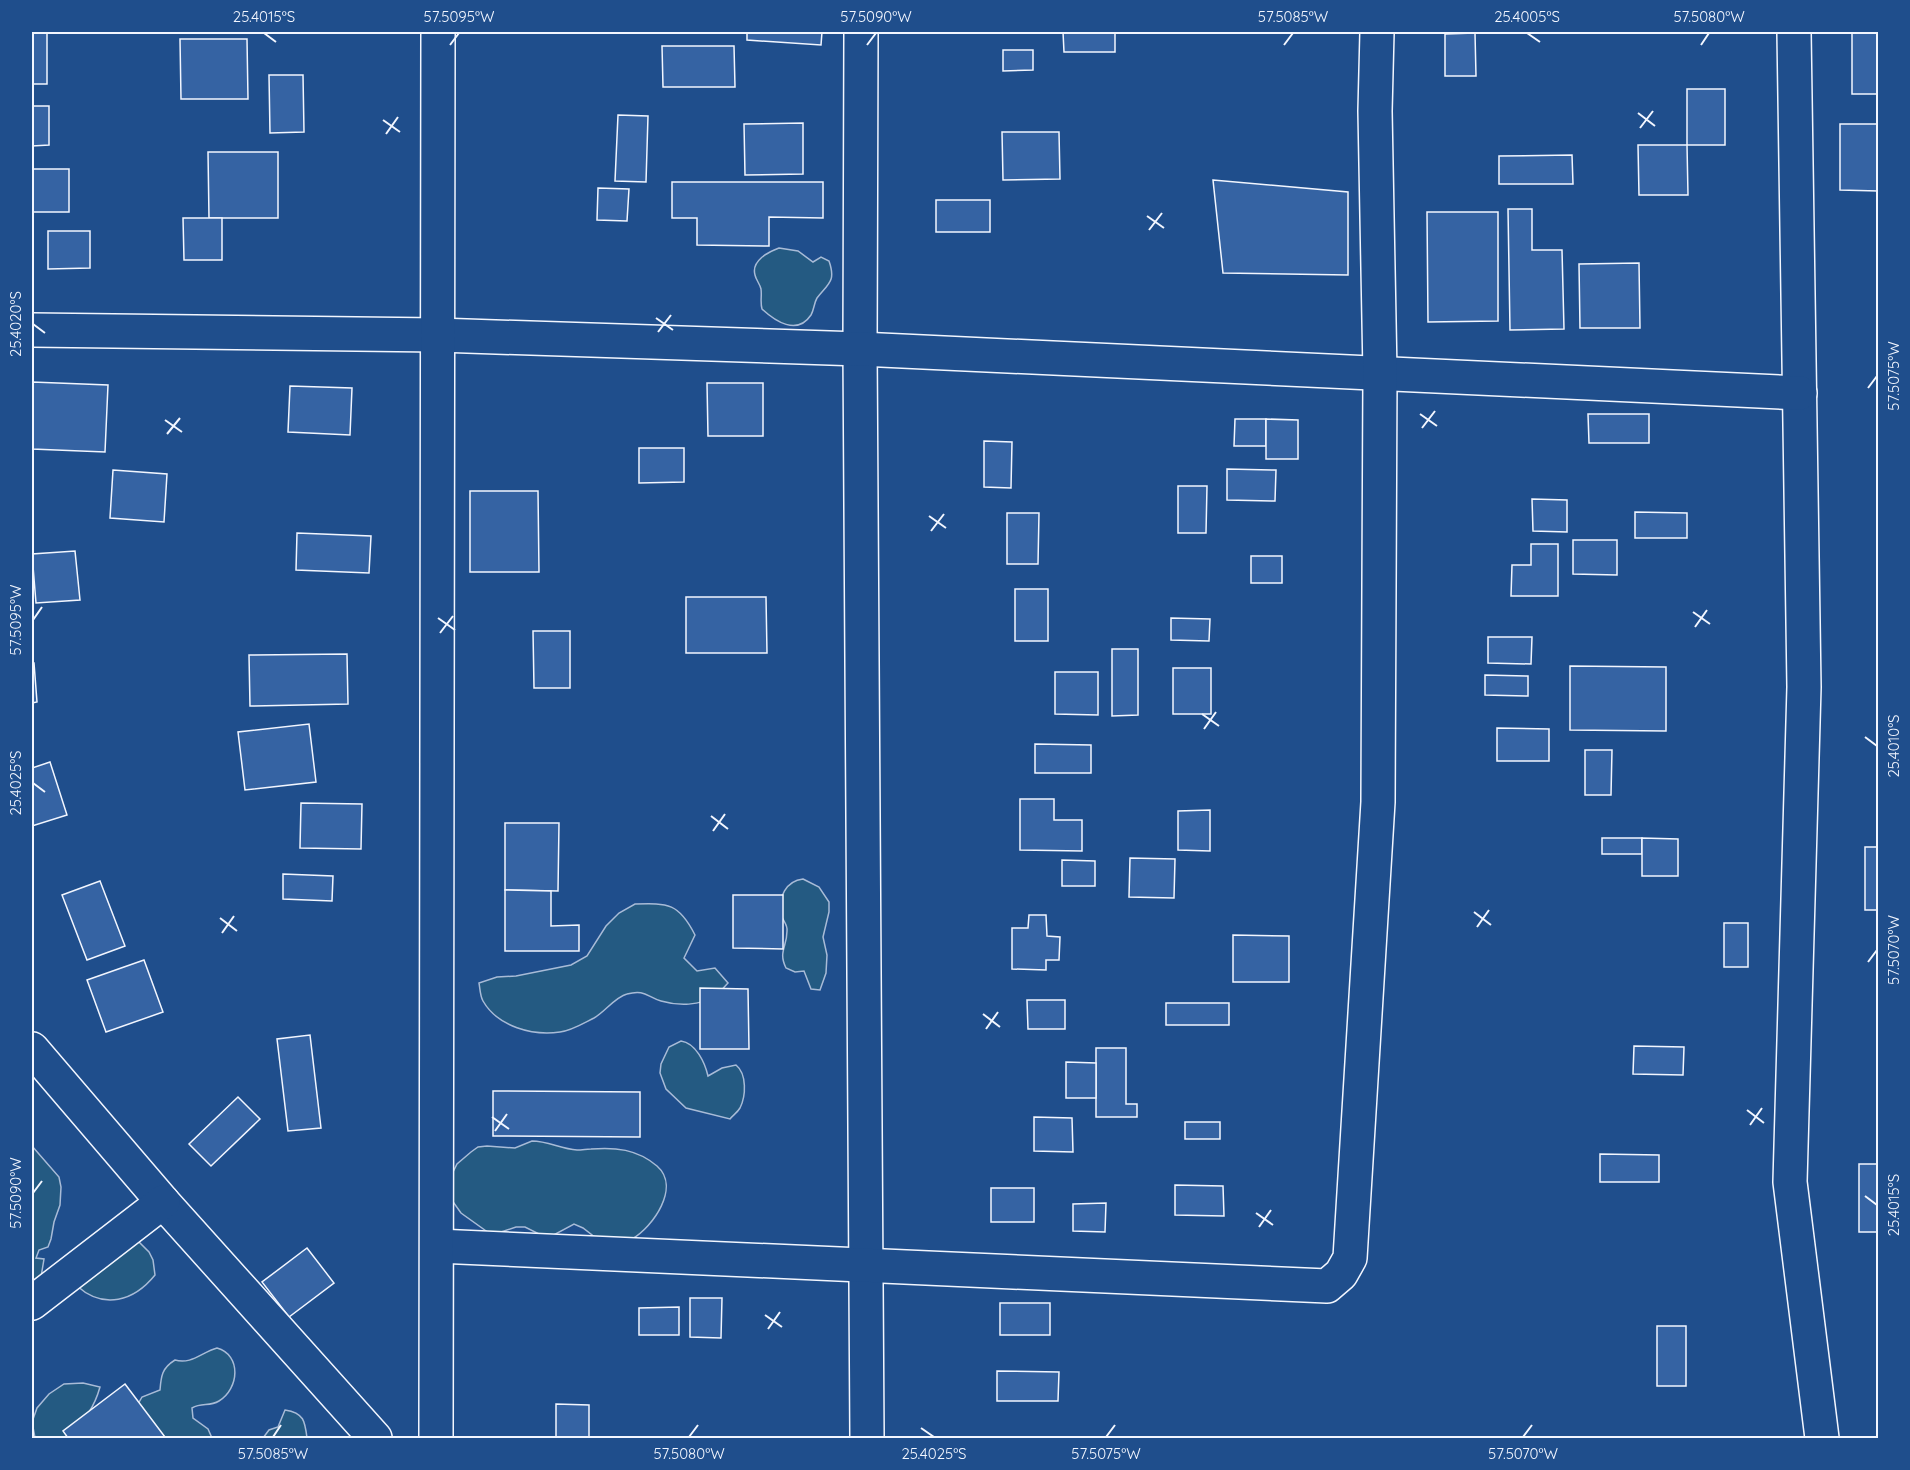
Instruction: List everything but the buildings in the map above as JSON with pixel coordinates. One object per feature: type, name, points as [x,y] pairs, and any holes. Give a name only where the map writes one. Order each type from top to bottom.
[{"type":"street","points":[[436,1438],[438,32]]},
{"type":"street","points":[[861,32],[860,349],[867,1438]]},
{"type":"street","points":[[437,1246],[1327,1286],[1341,1274],[1350,1258],[1378,802],[1380,374],[1375,111],[1377,32]]},
{"type":"street","points":[[1794,32],[1804,687],[1790,1182],[1822,1438]]},
{"type":"street","points":[[32,330],[438,335],[860,349],[1800,393]]},
{"type":"street","points":[[32,1049],[163,1202],[375,1438]]},
{"type":"street","points":[[32,1303],[163,1202]]},
{"type":"shaded area","points":[[779,248],[798,251],[813,262],[821,257],[829,261],[831,268],[832,273],[828,285],[817,298],[811,315],[799,325],[780,322],[762,309],[761,289],[754,270],[758,261]]},
{"type":"shaded area","points":[[803,879],[819,887],[829,902],[823,937],[827,955],[826,973],[820,990],[811,989],[804,971],[795,972],[786,968],[783,958],[787,929],[780,908],[782,896],[788,886]]},
{"type":"shaded area","points":[[635,904],[664,905],[678,911],[684,917],[695,935],[684,958],[697,971],[715,968],[728,983],[719,993],[703,1002],[682,1004],[661,1001],[642,993],[627,994],[582,1024],[564,1031],[550,1033],[517,1028],[498,1017],[483,1001],[479,983],[497,977],[516,976],[571,965],[587,956],[606,926],[619,913]]},
{"type":"shaded area","points":[[681,1041],[691,1045],[695,1050],[705,1065],[708,1076],[722,1068],[736,1065],[740,1069],[744,1079],[743,1097],[740,1108],[730,1119],[686,1108],[666,1089],[660,1073],[661,1064],[669,1047]]},
{"type":"shaded area","points":[[532,1141],[577,1150],[600,1148],[626,1150],[642,1156],[657,1166],[664,1175],[666,1185],[661,1206],[648,1225],[632,1239],[605,1245],[574,1224],[550,1237],[525,1227],[489,1233],[461,1213],[451,1199],[449,1190],[453,1172],[457,1164],[478,1147],[515,1148]]},
{"type":"shaded area","points":[[32,1146],[59,1177],[61,1187],[60,1205],[51,1239],[48,1247],[39,1250],[36,1258],[44,1259],[41,1277],[32,1287]]},
{"type":"shaded area","points":[[136,1239],[149,1252],[153,1260],[155,1275],[147,1284],[128,1296],[108,1300],[98,1298],[77,1286]]},
{"type":"shaded area","points":[[217,1348],[231,1358],[234,1365],[234,1381],[231,1389],[219,1401],[192,1408],[193,1418],[208,1429],[212,1438],[130,1438],[138,1404],[142,1397],[160,1390],[162,1376],[167,1366],[175,1360],[186,1361]]},
{"type":"shaded area","points":[[83,1383],[100,1387],[91,1409],[82,1421],[66,1438],[35,1438],[32,1422],[37,1408],[49,1394],[64,1384]]},
{"type":"shaded area","points":[[285,1410],[300,1416],[307,1438],[263,1438],[269,1430],[278,1427]]}]
